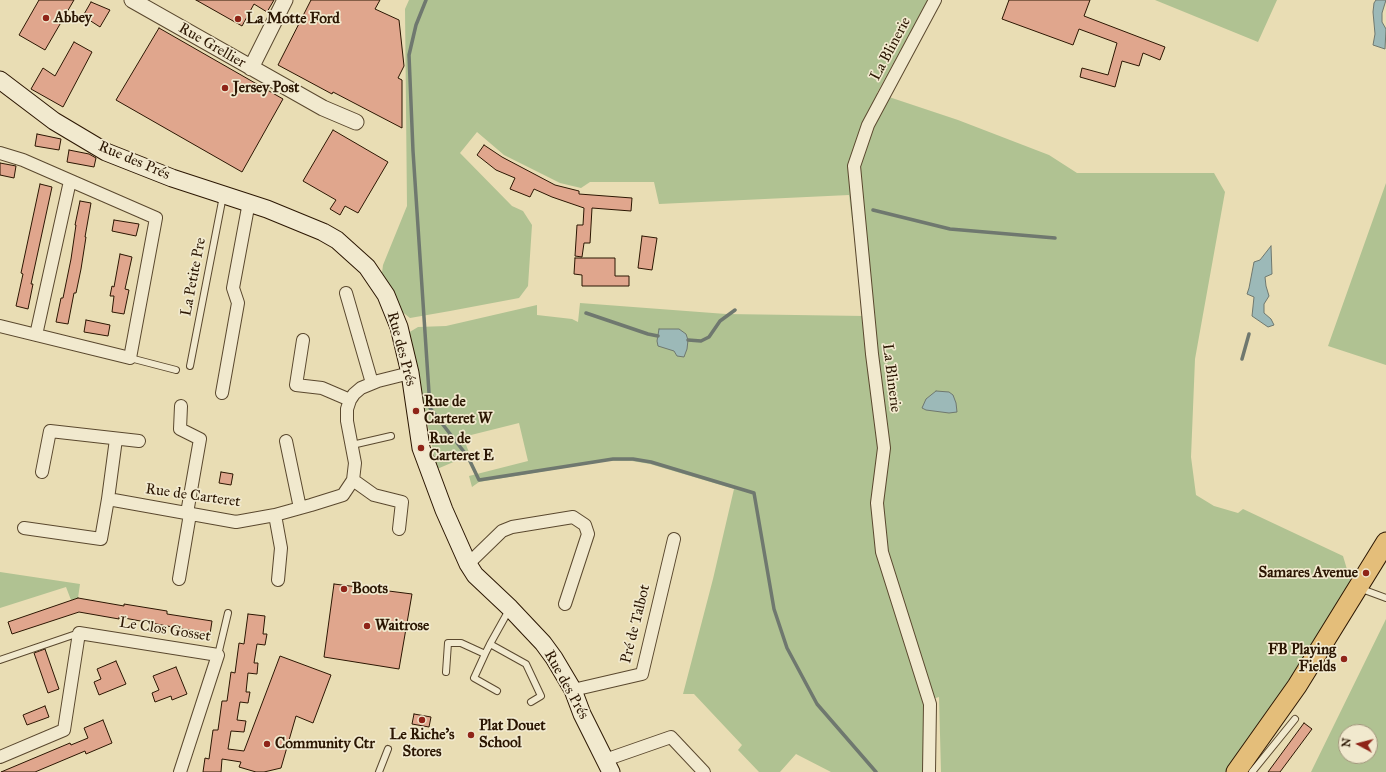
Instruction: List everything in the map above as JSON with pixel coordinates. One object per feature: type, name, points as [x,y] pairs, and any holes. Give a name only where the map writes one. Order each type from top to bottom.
[{"type":"main road","name":"Rue des Prés","points":[[0,80],[54,121],[106,152],[172,178],[250,202],[323,232],[337,240],[367,267],[386,295],[399,327],[410,373],[421,448],[444,510],[468,564],[475,575],[510,608],[543,643],[554,658],[573,690],[582,714],[608,766]]},
{"type":"main road","points":[[1236,772],[1297,686],[1386,542]]},
{"type":"street","name":"Rue Grellier","points":[[132,0],[323,108],[356,122]]},
{"type":"street","points":[[251,68],[285,0]]},
{"type":"street","name":"La Blinerie","points":[[929,772],[930,704],[882,552],[877,504],[884,448],[872,354],[854,166],[868,125],[935,0]]},
{"type":"street","points":[[0,153],[24,160],[156,218],[130,358],[0,326]]},
{"type":"street","points":[[36,335],[70,181]]},
{"type":"street","points":[[222,393],[238,303],[233,288],[250,202]]},
{"type":"street","points":[[346,293],[372,383]]},
{"type":"street","points":[[303,340],[296,385],[322,388],[350,400]]},
{"type":"street","points":[[399,529],[402,502],[374,495],[353,480],[355,463],[347,410],[350,400],[361,388],[372,383],[410,373]]},
{"type":"street","points":[[179,579],[200,439],[180,429],[181,406]]},
{"type":"street","points":[[42,472],[50,431],[139,441]]},
{"type":"street","points":[[24,528],[101,539],[116,439]]},
{"type":"street","points":[[286,441],[300,508]]},
{"type":"street","name":"Rue de Carteret","points":[[108,499],[236,522],[275,515],[343,495],[353,480]]},
{"type":"street","points":[[275,515],[281,548],[278,580]]},
{"type":"street","points":[[468,564],[502,532],[512,527],[573,517],[585,525],[588,534],[565,604]]},
{"type":"street","name":"Pré de Talbot","points":[[573,690],[642,674],[674,538]]},
{"type":"street","points":[[0,757],[64,730],[79,633]]},
{"type":"street","name":"Le Clos Gosset","points":[[79,633],[218,656],[180,772]]},
{"type":"street","points":[[608,766],[671,737],[704,772]]},
{"type":"lane","name":"La Petite Pre","points":[[190,366],[223,194]]},
{"type":"lane","points":[[130,358],[176,370]]},
{"type":"lane","points":[[352,445],[391,436]]},
{"type":"lane","points":[[1358,587],[1386,598]]},
{"type":"lane","points":[[498,691],[474,678],[490,644],[510,608]]},
{"type":"lane","points":[[218,656],[228,613]]},
{"type":"lane","name":"Le Clos Gosset","points":[[0,660],[79,633]]},
{"type":"lane","points":[[446,672],[448,643],[461,643],[485,654]]},
{"type":"lane","points":[[490,644],[526,664],[541,696],[531,702]]},
{"type":"lane","points":[[1252,772],[1295,719]]},
{"type":"lane","points":[[379,772],[388,749]]},
{"type":"green space","points":[[409,0],[928,0],[877,93],[958,120],[1049,155],[1077,173],[1214,173],[1225,192],[1195,359],[1191,457],[1196,495],[1214,506],[1238,513],[1243,509],[1343,556],[1352,586],[1228,772],[941,772],[939,697],[926,701],[924,772],[831,772],[796,754],[780,772],[759,772],[738,750],[742,745],[694,694],[683,694],[713,579],[734,489],[650,464],[632,461],[606,461],[479,482],[472,487],[469,476],[528,461],[519,423],[463,437],[470,455],[437,469],[408,333],[418,327],[446,326],[537,305],[537,315],[572,319],[578,322],[580,303],[726,314],[864,316],[849,195],[659,204],[654,182],[590,182],[581,188],[560,183],[504,155],[477,132],[460,153],[512,206],[523,211],[532,225],[528,286],[519,298],[410,318],[401,311],[382,273],[383,265],[407,206],[405,9]]},
{"type":"green space","points":[[1155,0],[1277,0],[1258,42]]},
{"type":"green space","points":[[1386,183],[1386,365],[1328,346]]},
{"type":"green space","points":[[0,572],[80,584],[78,598],[71,600],[66,587],[0,608]]},
{"type":"green space","points":[[1386,619],[1386,772],[1311,772]]},
{"type":"water","points":[[1376,0],[1386,0],[1382,13],[1382,22],[1386,29],[1385,49],[1373,45],[1375,34],[1373,12],[1374,3]]},
{"type":"water","points":[[1271,246],[1272,274],[1265,277],[1269,296],[1264,304],[1264,313],[1271,319],[1274,325],[1268,327],[1252,316],[1254,297],[1247,294],[1254,262],[1260,260]]},
{"type":"water","points":[[659,329],[679,329],[686,334],[688,340],[684,357],[677,356],[674,351],[658,346],[657,341]]},
{"type":"water","points":[[936,391],[949,392],[953,395],[957,412],[949,413],[926,410],[922,408],[926,399]]},
{"type":"building","name":"Abbey","points":[[39,0],[74,0],[45,50],[19,35]]},
{"type":"building","name":"La Motte Ford","points":[[196,0],[274,0],[267,12],[254,4],[242,26]]},
{"type":"building","points":[[311,0],[380,0],[375,9],[399,20],[404,66],[398,78],[402,80],[402,128],[333,92],[332,94],[278,65]]},
{"type":"building","points":[[1009,0],[1090,0],[1084,16],[1165,47],[1160,60],[1143,53],[1139,66],[1122,61],[1115,87],[1080,77],[1082,68],[1108,75],[1117,43],[1079,29],[1073,45],[1002,19]]},
{"type":"building","points":[[91,2],[110,10],[100,27],[83,16]]},
{"type":"building","name":"Jersey Post","points":[[159,28],[283,99],[242,172],[116,100]]},
{"type":"building","points":[[74,42],[92,52],[63,107],[31,89],[43,68],[55,76]]},
{"type":"building","points":[[333,130],[388,162],[358,213],[345,206],[340,215],[330,209],[336,200],[303,181]]},
{"type":"building","points":[[37,134],[61,139],[59,150],[35,146]]},
{"type":"building","points":[[484,145],[502,157],[555,185],[579,191],[579,194],[632,198],[631,211],[592,208],[590,243],[584,243],[582,257],[575,256],[577,225],[583,225],[584,208],[534,189],[530,197],[510,189],[515,178],[496,170],[477,155]]},
{"type":"building","points":[[69,150],[89,154],[96,158],[94,167],[67,162]]},
{"type":"building","points":[[0,163],[16,166],[14,178],[0,175]]},
{"type":"building","points":[[40,184],[52,187],[31,284],[33,284],[28,309],[16,306],[23,274],[21,273]]},
{"type":"building","points":[[80,201],[91,203],[81,269],[76,293],[74,293],[68,324],[56,322],[61,298],[63,298],[71,259],[75,225]]},
{"type":"building","points":[[114,220],[139,224],[136,236],[112,231]]},
{"type":"building","points":[[642,236],[657,238],[652,270],[638,268]]},
{"type":"building","points":[[120,254],[132,257],[125,289],[129,290],[124,314],[112,312],[114,296],[110,296],[112,286],[114,287]]},
{"type":"building","points":[[575,258],[615,258],[615,276],[629,276],[629,286],[582,286],[582,275],[574,274]]},
{"type":"building","points":[[86,320],[110,325],[108,336],[84,332]]},
{"type":"building","points":[[221,472],[233,474],[231,485],[219,483]]},
{"type":"building","name":"Waitrose","points":[[334,584],[412,594],[399,669],[324,657]]},
{"type":"building","points":[[78,598],[124,606],[124,604],[167,611],[167,614],[212,621],[210,634],[119,617],[119,619],[79,612],[12,634],[8,622]]},
{"type":"building","points":[[248,614],[265,616],[263,634],[267,634],[265,645],[257,644],[254,663],[258,663],[257,674],[248,673],[246,692],[250,692],[248,703],[240,702],[237,720],[246,721],[244,732],[231,731],[228,749],[244,751],[280,656],[331,675],[313,723],[296,716],[281,768],[264,772],[256,772],[239,767],[241,762],[222,759],[221,772],[203,772],[205,758],[209,759],[213,730],[218,730],[222,701],[227,701],[231,672],[235,673],[239,643],[244,644]]},
{"type":"building","points":[[45,649],[59,689],[48,693],[34,653]]},
{"type":"building","points":[[116,661],[126,684],[99,695],[94,682],[101,679],[97,669]]},
{"type":"building","points":[[176,667],[187,694],[172,700],[171,696],[155,702],[152,693],[159,690],[153,676]]},
{"type":"building","points":[[45,706],[49,717],[27,725],[23,715]]},
{"type":"building","name":"Le Riche's Stores","points":[[414,714],[431,717],[429,727],[412,724]]},
{"type":"building","points":[[103,720],[112,743],[86,754],[85,751],[35,772],[1,772],[70,743],[71,745],[88,738],[84,728]]},
{"type":"building","points":[[1304,723],[1312,729],[1280,772],[1268,772]]},
{"type":"waterway","points":[[426,0],[416,25],[409,55],[413,151],[430,408],[468,457],[479,480],[613,459],[633,459],[651,462],[754,493],[774,609],[787,648],[817,704],[876,772]]},
{"type":"waterway","points":[[873,210],[950,229],[1055,238]]},
{"type":"waterway","points":[[688,340],[701,341],[709,337],[720,321],[735,310]]},
{"type":"waterway","points":[[586,313],[658,336]]},
{"type":"waterway","points":[[1242,359],[1249,334]]},
{"type":"place","name":"Abbey","points":[[46,18]]},
{"type":"place","name":"La Motte Ford","points":[[238,19]]},
{"type":"place","name":"Jersey Post","points":[[225,88]]},
{"type":"place","name":"Rue de Carteret W","points":[[416,411]]},
{"type":"place","name":"Rue de Carteret E","points":[[421,448]]},
{"type":"place","name":"Samares Avenue","points":[[1366,573]]},
{"type":"place","name":"Boots","points":[[344,589]]},
{"type":"place","name":"Waitrose","points":[[367,626]]},
{"type":"place","name":"FB Playing Fields","points":[[1344,659]]},
{"type":"place","name":"Le Riche's Stores","points":[[422,720]]},
{"type":"place","name":"Plat Douet School","points":[[471,735]]},
{"type":"place","name":"Community Ctr","points":[[267,744]]}]
